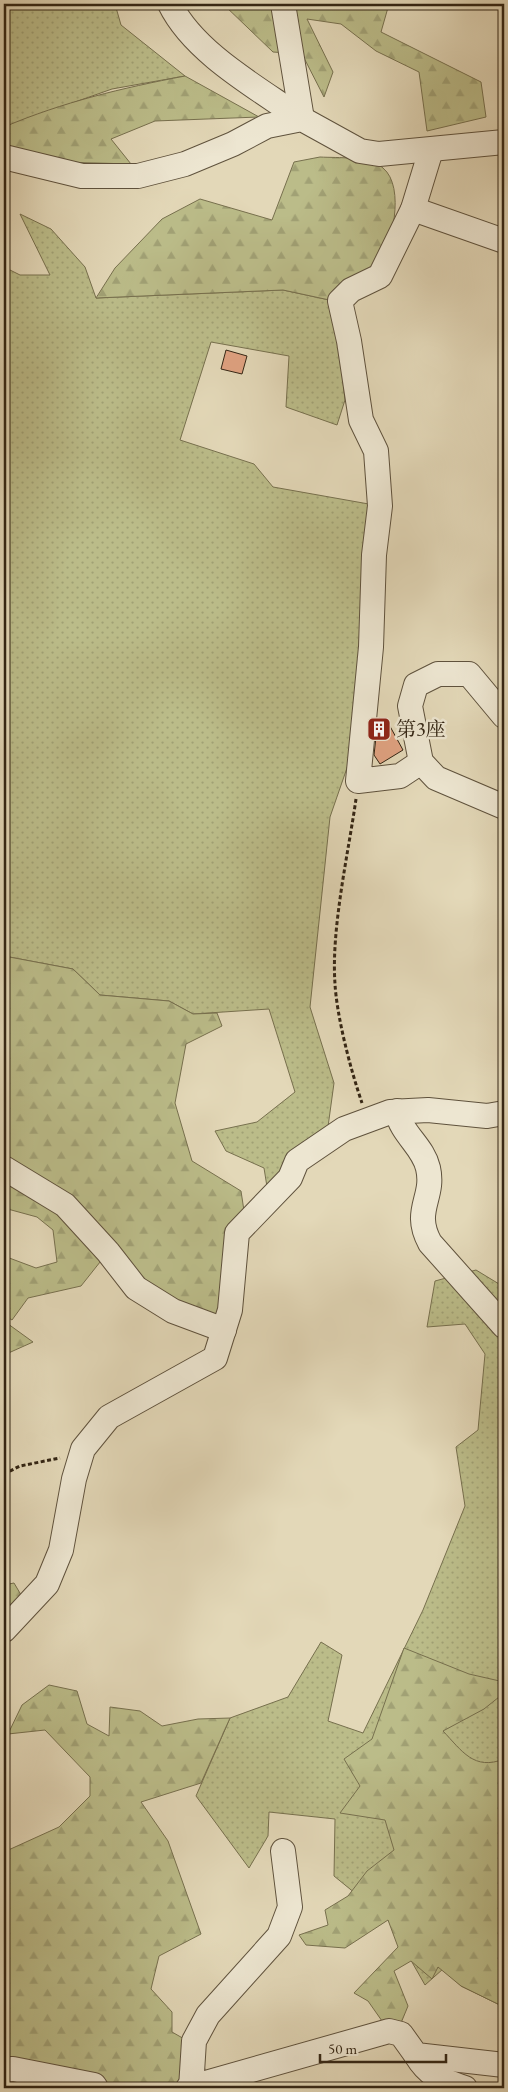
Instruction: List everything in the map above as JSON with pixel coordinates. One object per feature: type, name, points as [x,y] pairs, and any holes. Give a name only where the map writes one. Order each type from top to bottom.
[{"type":"street","points":[[170,4],[183,26],[218,59],[302,119],[360,151],[379,154],[504,142]]},
{"type":"street","points":[[283,4],[302,119]]},
{"type":"street","points":[[4,157],[82,176],[138,176],[185,164],[233,144],[267,126],[302,119]]},
{"type":"street","points":[[421,762],[400,776],[358,781],[371,647],[374,555],[380,506],[376,451],[361,420],[340,301],[351,290],[380,276],[413,209],[431,150]]},
{"type":"street","points":[[413,209],[504,241]]},
{"type":"street","points":[[504,716],[469,674],[438,674],[416,685],[410,706],[421,762],[436,778],[504,807]]},
{"type":"street","points":[[4,1630],[47,1584],[61,1550],[74,1479],[82,1453],[109,1417],[215,1358],[230,1310],[237,1233],[290,1178],[298,1161],[344,1129],[397,1111],[428,1110],[487,1116],[504,1113]]},
{"type":"street","points":[[397,1111],[402,1128],[428,1166],[430,1182],[422,1222],[424,1233],[436,1250],[504,1326]]},
{"type":"street","points":[[4,1168],[65,1205],[108,1252],[136,1288],[173,1311],[224,1330]]},
{"type":"street","points":[[283,1851],[290,1907],[279,1936],[236,1982],[204,2024],[194,2041],[189,2088],[389,2031],[401,2034],[424,2068],[436,2077],[465,2088]]},
{"type":"street","points":[[416,2055],[504,2065]]},
{"type":"street","points":[[4,2070],[13,2069],[94,2085],[96,2088]]},
{"type":"path","points":[[358,781],[341,902],[335,984],[357,1088],[368,1120]]},
{"type":"path","points":[[4,1474],[20,1466],[82,1453]]},
{"type":"green space","points":[[4,4],[115,4],[121,25],[185,76],[112,89],[4,127]]},
{"type":"green space","points":[[223,4],[389,4],[381,32],[481,82],[486,117],[427,131],[419,72],[376,51],[341,24],[307,19],[333,72],[324,97],[302,54],[273,52]]},
{"type":"green space","points":[[185,76],[259,117],[155,121],[111,139],[131,164],[61,162],[4,148],[4,127],[26,118],[93,97]]},
{"type":"green space","points":[[320,157],[353,158],[377,164],[390,177],[394,189],[395,202],[392,232],[383,258],[369,277],[334,301],[283,290],[96,298],[115,268],[162,219],[200,199],[272,220],[294,162]]},
{"type":"green space","points":[[20,214],[51,229],[85,267],[96,298],[283,290],[334,301],[345,400],[337,425],[286,407],[289,356],[211,342],[180,440],[254,464],[273,487],[380,506],[365,716],[330,817],[310,1007],[334,1083],[327,1134],[268,1193],[264,1168],[226,1151],[215,1131],[257,1122],[295,1092],[269,1009],[193,1014],[169,1001],[100,995],[73,969],[4,956],[4,267],[20,275],[50,275]]},
{"type":"green space","points":[[4,956],[73,969],[100,995],[169,1001],[193,1014],[217,1013],[222,1026],[186,1044],[175,1103],[192,1161],[241,1191],[246,1224],[224,1330],[168,1307],[108,1252],[81,1286],[28,1298],[12,1320],[4,1315],[4,1256],[36,1268],[57,1262],[53,1230],[37,1217],[4,1208],[4,1184],[23,1191],[4,1166]]},
{"type":"green space","points":[[476,1270],[504,1287],[504,2007],[461,1986],[443,1969],[425,1985],[388,1920],[334,1876],[335,1819],[269,1812],[268,1836],[249,1868],[196,1796],[230,1718],[288,1697],[321,1642],[342,1655],[328,1721],[363,1733],[423,1610],[465,1506],[456,1447],[478,1430],[485,1354],[465,1324],[427,1327],[435,1281]]},
{"type":"green space","points":[[4,1321],[33,1342],[4,1355]]},
{"type":"green space","points":[[14,1583],[27,1605],[4,1629],[4,1585]]},
{"type":"green space","points":[[404,1648],[469,1674],[504,1682],[504,1693],[484,1709],[443,1731],[463,1752],[477,1761],[494,1762],[504,1759],[504,2007],[461,1986],[438,1967],[432,1979],[411,1961],[394,1971],[408,2006],[401,2023],[389,2031],[368,2001],[354,1993],[398,1947],[388,1920],[345,1948],[306,1945],[299,1935],[328,1925],[325,1910],[348,1896],[367,1871],[394,1850],[385,1820],[340,1813],[360,1786],[344,1759],[372,1739]]},
{"type":"green space","points":[[49,1685],[77,1691],[87,1724],[109,1736],[110,1707],[140,1711],[162,1726],[198,1719],[230,1718],[201,1783],[141,1802],[168,1841],[201,1934],[159,1956],[151,1989],[172,2012],[172,2032],[200,2048],[208,2083],[206,2088],[4,2088],[4,1852],[59,1827],[90,1796],[90,1777],[45,1730],[8,1734],[22,1705]]},
{"type":"building","points":[[226,350],[247,356],[242,374],[221,369]]},
{"type":"building","points":[[380,718],[382,722],[386,719],[403,750],[380,764],[374,755],[378,719]]},
{"type":"place","name":"第3座","points":[[379,729]]}]
